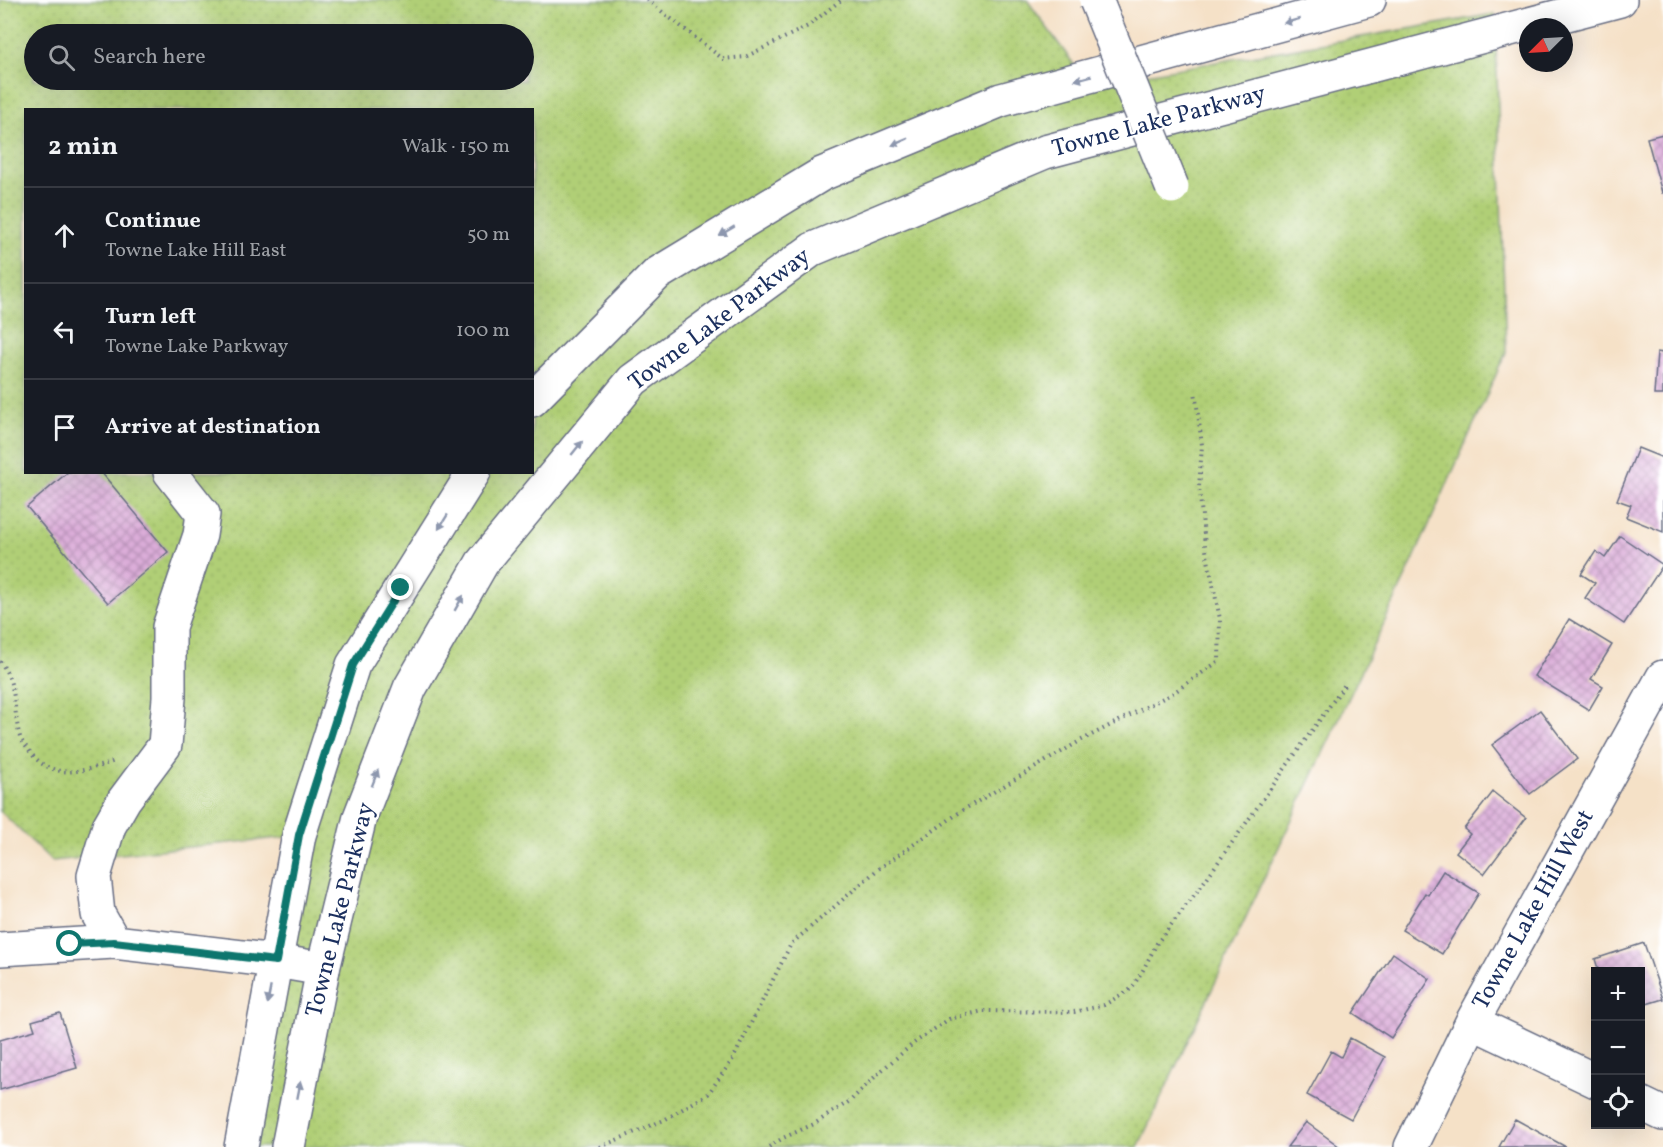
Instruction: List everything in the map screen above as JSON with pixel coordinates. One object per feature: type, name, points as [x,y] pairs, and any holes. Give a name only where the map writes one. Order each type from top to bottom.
[{"type":"main road","points":[[1096,0],[1172,187]]},
{"type":"main road","points":[[534,398],[657,274],[822,174],[1001,100],[1369,0]]},
{"type":"main road","name":"Towne Lake Parkway","points":[[288,1147],[323,969],[360,818],[410,688],[482,563],[633,380],[813,249],[1045,152],[1620,0]]},
{"type":"main road","points":[[114,942],[98,914],[94,876],[109,826],[124,801],[165,745],[169,698],[169,627],[200,535],[203,514],[172,474]]},
{"type":"main road","name":"Towne Lake Parkway","points":[[241,1147],[299,835],[353,665],[473,474]]},
{"type":"main road","name":"Towne Lake Hill West","points":[[1411,1147],[1472,1022],[1663,676]]},
{"type":"main road","points":[[0,949],[114,942],[276,961],[323,969]]},
{"type":"main road","points":[[1472,1022],[1591,1079]]},
{"type":"main road","points":[[1645,1105],[1663,1114]]},
{"type":"path","points":[[647,0],[723,59],[746,57],[808,26],[841,0]]},
{"type":"path","points":[[600,1147],[664,1120],[708,1094],[733,1059],[791,944],[877,870],[963,810],[1080,741],[1173,693],[1219,661],[1220,619],[1205,545],[1199,487],[1202,446],[1196,391]]},
{"type":"path","points":[[0,662],[8,673],[14,688],[21,740],[37,760],[54,771],[72,773],[117,760]]},
{"type":"path","points":[[769,1147],[814,1124],[850,1101],[914,1043],[949,1019],[983,1011],[1074,1012],[1104,1005],[1131,989],[1157,943],[1199,889],[1346,683]]},
{"type":"green space","points":[[0,0],[1027,0],[1088,84],[1495,14],[1506,352],[1407,574],[1138,1147],[242,1147],[298,836],[52,861],[0,811]]},
{"type":"building","points":[[1663,134],[1663,193],[1662,193],[1647,138]]},
{"type":"building","points":[[1657,352],[1663,353],[1663,395],[1654,395]]},
{"type":"building","points":[[1638,448],[1663,458],[1663,532],[1626,517],[1631,505],[1617,500]]},
{"type":"building","points":[[66,474],[103,474],[168,552],[108,603],[27,507]]},
{"type":"building","points":[[1620,536],[1663,565],[1624,624],[1585,598],[1595,583],[1581,574],[1596,551],[1605,558]]},
{"type":"building","points":[[1569,619],[1612,645],[1591,679],[1603,686],[1589,710],[1534,676]]},
{"type":"building","points":[[1540,710],[1577,759],[1530,794],[1492,745]]},
{"type":"building","points":[[1493,792],[1526,818],[1484,874],[1456,852],[1470,834],[1464,829]]},
{"type":"building","points":[[1443,871],[1479,893],[1442,954],[1402,930],[1425,893],[1428,895]]},
{"type":"building","points":[[1644,943],[1663,999],[1645,1004],[1645,967],[1597,967],[1595,959]]},
{"type":"building","points":[[1393,953],[1430,979],[1391,1038],[1353,1013]]},
{"type":"building","points":[[60,1013],[77,1068],[0,1090],[0,1040],[35,1030],[32,1021]]},
{"type":"building","points":[[1350,1038],[1385,1057],[1351,1119],[1307,1095],[1331,1051],[1341,1057]]},
{"type":"building","points":[[1515,1119],[1566,1147],[1499,1147]]},
{"type":"building","points":[[1306,1122],[1340,1147],[1287,1147]]},
{"type":"route","points":[[70,944],[114,942],[276,961],[299,835],[353,665],[401,588]]}]
